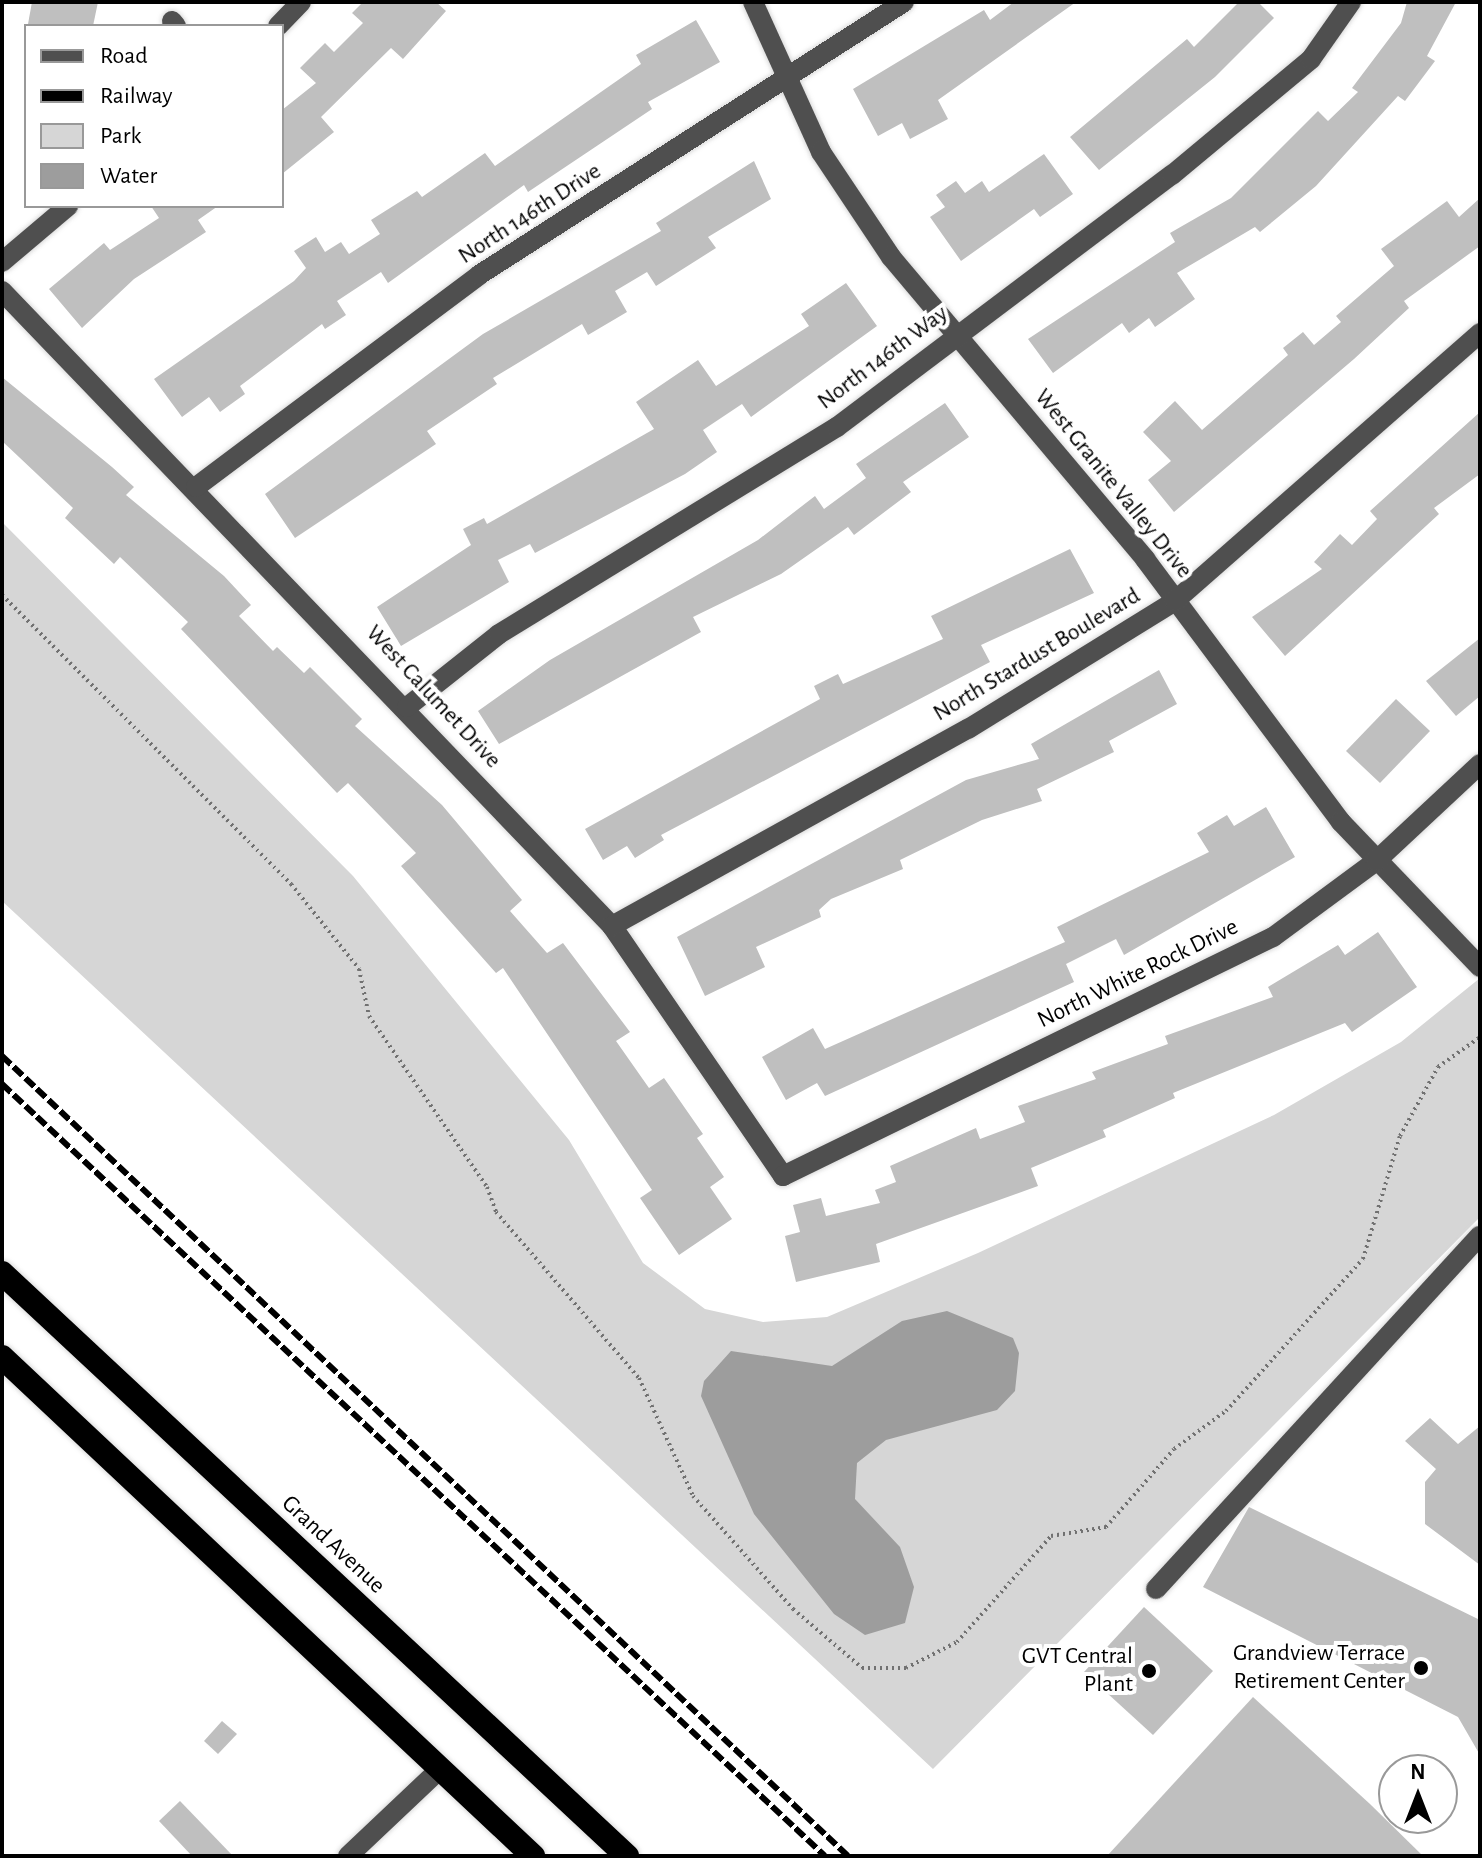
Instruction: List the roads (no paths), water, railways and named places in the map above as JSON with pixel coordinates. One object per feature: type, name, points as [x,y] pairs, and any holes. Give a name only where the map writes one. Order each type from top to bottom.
[{"type":"highway","name":"Grand Avenue","points":[[2,1273],[627,1856]]},
{"type":"highway","points":[[2,1357],[533,1856]]},
{"type":"street","points":[[280,24],[301,2]]},
{"type":"street","name":"West Granite Valley Drive","points":[[753,2],[787,82],[829,165],[956,337],[1175,601],[1376,861],[1480,967]]},
{"type":"street","name":"North 146th Drive","points":[[196,487],[479,275],[787,82],[904,2]]},
{"type":"street","name":"North 146th Way","points":[[407,707],[499,634],[837,427],[1172,175],[1311,59],[1351,2]]},
{"type":"street","points":[[2,262],[66,208]]},
{"type":"street","name":"West Calumet Drive","points":[[2,291],[196,487],[612,926],[783,1176]]},
{"type":"street","name":"North Stardust Boulevard","points":[[612,926],[968,729],[1175,601],[1480,333]]},
{"type":"street","name":"North White Rock Drive","points":[[783,1176],[1273,937],[1376,861],[1480,764]]},
{"type":"street","points":[[1156,1589],[1480,1236]]},
{"type":"street","points":[[348,1856],[440,1769]]},
{"type":"water","points":[[947,1311],[1013,1338],[1019,1353],[1015,1391],[997,1410],[886,1440],[857,1463],[855,1499],[900,1547],[914,1587],[905,1623],[865,1635],[834,1614],[754,1514],[701,1396],[704,1381],[731,1351],[832,1366],[902,1321]]},
{"type":"railway","points":[[2,1056],[848,1856]]},
{"type":"railway","points":[[2,1084],[825,1856]]},
{"type":"place","name":"Grandview Terrace Retirement Center","points":[[1421,1668]]},
{"type":"place","name":"GVT Central Plant","points":[[1149,1671]]}]
